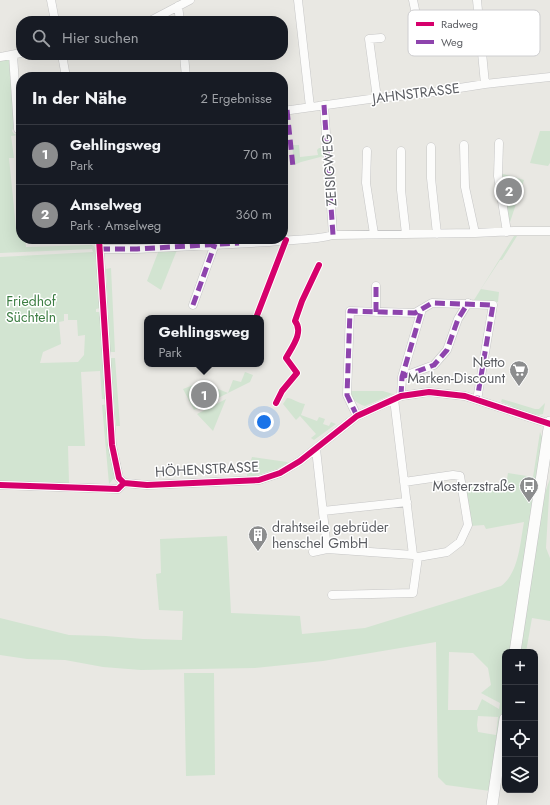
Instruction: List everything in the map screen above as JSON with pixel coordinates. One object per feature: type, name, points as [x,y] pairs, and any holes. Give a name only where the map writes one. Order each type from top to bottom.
[{"type":"main road","points":[[515,649],[550,423]]},
{"type":"main road","points":[[492,805],[505,721]]},
{"type":"street","points":[[51,0],[54,16]]},
{"type":"street","points":[[159,16],[190,0]]},
{"type":"street","points":[[298,0],[310,107]]},
{"type":"street","points":[[413,0],[415,10]]},
{"type":"street","points":[[477,0],[478,10]]},
{"type":"street","points":[[178,6],[179,16]]},
{"type":"street","points":[[377,98],[369,39],[381,38]]},
{"type":"street","points":[[0,57],[16,54]]},
{"type":"street","points":[[482,56],[485,84]]},
{"type":"street","points":[[17,60],[17,72]]},
{"type":"street","points":[[63,60],[65,72]]},
{"type":"street","points":[[184,60],[186,72]]},
{"type":"street","name":"JAHNSTRASSE","points":[[288,110],[377,98],[421,94],[485,84],[550,77]]},
{"type":"street","name":"ZEISIGWEG","points":[[324,105],[334,235]]},
{"type":"street","points":[[499,143],[498,176],[507,232]]},
{"type":"street","points":[[464,145],[465,187],[475,233]]},
{"type":"street","points":[[431,147],[431,178],[437,234]]},
{"type":"street","points":[[367,151],[366,183],[374,234]]},
{"type":"street","points":[[401,151],[400,190],[406,234]]},
{"type":"street","points":[[288,240],[319,239],[334,235],[550,232]]},
{"type":"street","points":[[100,244],[112,445],[119,478],[124,483]]},
{"type":"street","points":[[100,249],[137,249],[215,244],[193,304]]},
{"type":"street","points":[[376,286],[376,312]]},
{"type":"street","points":[[357,416],[347,395],[350,311],[415,313],[432,303],[493,305],[477,400]]},
{"type":"street","points":[[402,377],[434,365],[447,350],[458,319],[468,304]]},
{"type":"street","points":[[332,595],[414,593],[415,556],[406,502],[398,397],[402,377],[422,309]]},
{"type":"street","name":"HÖHENSTRASSE","points":[[0,485],[118,490],[124,483],[147,485],[259,480],[280,473],[300,461],[357,416],[398,397],[429,392],[452,394],[477,400],[550,423]]},
{"type":"street","points":[[316,449],[327,549]]},
{"type":"street","points":[[313,552],[327,549],[415,556],[448,552],[460,542],[468,524],[460,476],[454,475],[404,482]]},
{"type":"street","points":[[323,511],[406,502]]},
{"type":"green space","name":"Friedhof Süchteln","points":[[10,59],[16,121],[12,131],[16,135],[11,136],[14,158],[9,158],[16,228],[16,244],[26,244],[26,247],[92,245],[95,247],[100,308],[96,309],[96,312],[101,312],[106,399],[102,399],[100,371],[81,372],[85,446],[68,446],[69,483],[0,483],[0,257],[93,252],[92,249],[0,253],[0,61]],"holes":[[[64,314],[68,314],[68,320],[77,320],[78,336],[85,335],[84,355],[78,362],[40,363],[43,352],[61,344],[59,322],[64,321]]]},
{"type":"green space","points":[[540,131],[550,131],[550,163],[548,166],[530,163]]},
{"type":"green space","points":[[292,145],[299,145],[300,157],[318,155],[317,150],[319,148],[325,148],[324,156],[294,165]]},
{"type":"green space","points":[[500,173],[524,180],[509,225]]},
{"type":"green space","points":[[514,236],[517,236],[481,289],[499,292],[498,302],[474,300]]},
{"type":"green space","points":[[159,250],[177,250],[161,290],[147,281]]},
{"type":"green space","points":[[111,268],[115,352],[108,352],[108,346],[110,344],[106,269]]},
{"type":"green space","points":[[109,358],[115,358],[120,426],[116,426],[111,365],[109,364]]},
{"type":"green space","points":[[245,372],[253,375],[250,382],[228,393],[233,380],[241,382]]},
{"type":"green space","points":[[201,382],[228,393],[194,410],[183,389]]},
{"type":"green space","points":[[351,391],[383,391],[393,394],[365,406],[350,396]]},
{"type":"green space","points":[[287,398],[305,404],[301,415],[317,421],[319,417],[325,419],[323,424],[329,426],[331,422],[336,424],[314,440],[311,438],[316,434],[300,416],[296,420],[283,404]]},
{"type":"green space","points":[[226,399],[213,431],[197,414]]},
{"type":"green space","points":[[502,399],[535,409],[539,409],[545,403],[543,414],[531,414],[512,408],[512,406],[501,402]]},
{"type":"green space","points":[[107,404],[115,473],[114,478],[109,484],[102,405]]},
{"type":"green space","points":[[540,432],[543,439],[512,649],[502,649],[502,717],[490,791],[446,785],[438,777],[436,642],[323,661],[255,668],[141,670],[103,667],[65,660],[27,659],[0,655],[0,618],[69,635],[182,640],[183,611],[159,610],[156,574],[161,573],[160,539],[227,536],[231,613],[300,616],[302,634],[365,628],[501,586],[512,573],[515,566],[520,548],[524,522],[486,529],[484,525],[470,526],[464,485],[505,491],[508,473],[533,477]],"holes":[[[449,652],[473,653],[488,668],[491,685],[481,693],[500,703],[499,709],[482,699],[477,710],[448,710]],[[478,716],[498,717],[496,735],[478,732]]]},
{"type":"green space","points":[[252,457],[288,463],[277,469],[247,478],[247,472]]},
{"type":"green space","points":[[550,479],[546,548],[550,558],[550,621],[532,618],[527,649],[518,649],[534,547],[546,490]]},
{"type":"green space","points":[[184,673],[214,673],[215,775],[186,776]]},
{"type":"marked path","points":[[324,105],[333,235]]},
{"type":"marked path","points":[[288,120],[293,167]]},
{"type":"marked path","points":[[193,305],[215,244]]},
{"type":"marked path","points":[[100,249],[137,249],[222,244]]},
{"type":"marked path","points":[[376,286],[376,312]]},
{"type":"marked path","points":[[357,416],[347,395],[350,311],[415,313],[432,303],[493,305],[477,400]]},
{"type":"marked path","points":[[402,377],[434,365],[447,350],[458,319],[468,303]]},
{"type":"marked path","points":[[401,396],[402,377],[422,309]]},
{"type":"cycle path","points":[[99,244],[112,445],[119,478],[124,483],[147,485],[259,480],[280,473],[300,461],[357,416],[401,396],[429,392],[465,396],[550,424]]},
{"type":"cycle path","points":[[257,315],[284,244]]},
{"type":"cycle path","points":[[276,403],[282,391],[297,373],[286,358],[298,335],[295,321],[302,301],[319,265]]},
{"type":"cycle path","points":[[0,485],[118,489],[124,483]]},
{"type":"place","name":"Amselweg","points":[[509,191]]},
{"type":"place","name":"Netto Marken-Discount","points":[[519,387]]},
{"type":"place","name":"Gehlingsweg","points":[[204,395]]},
{"type":"place","name":"Mosterzstraße","points":[[529,503]]},
{"type":"place","name":"drahtseile gebrüder henschel GmbH","points":[[258,552]]}]
